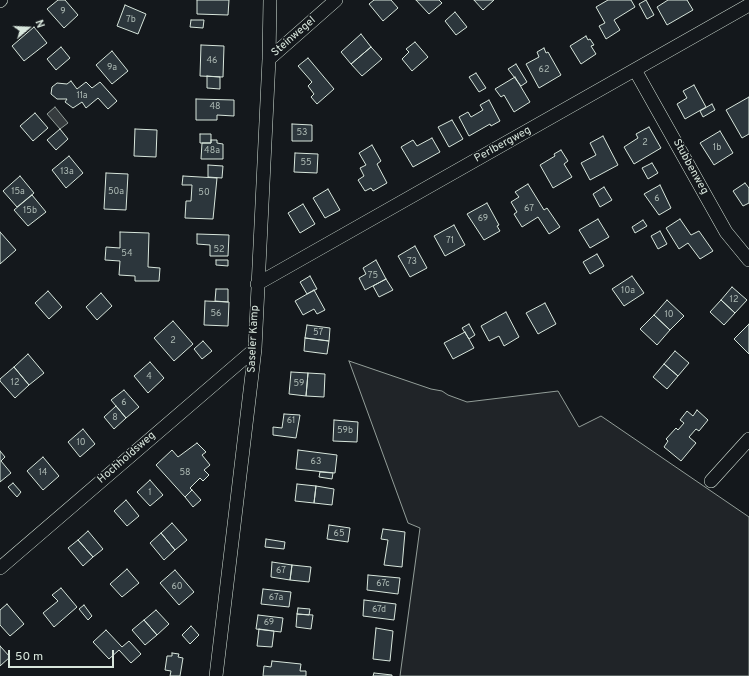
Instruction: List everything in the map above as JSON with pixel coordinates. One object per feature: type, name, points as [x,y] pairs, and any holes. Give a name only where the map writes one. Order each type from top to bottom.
[{"type":"street","name":"Saseler Kamp","points":[[216,676],[255,348],[269,59],[270,0]]},
{"type":"street","name":"Steinwegel","points":[[269,59],[336,0]]},
{"type":"street","name":"Perlbergweg","points":[[257,284],[749,5]]},
{"type":"street","name":"Stubbenweg","points":[[635,70],[726,232],[749,260]]},
{"type":"street","name":"Hochholdsweg","points":[[0,568],[255,348]]},
{"type":"street","points":[[711,481],[749,439]]},
{"type":"shaded area","points":[[55,107],[68,123],[60,129],[47,114]]},
{"type":"shaded area","points":[[349,361],[431,389],[442,391],[448,395],[467,402],[558,391],[579,427],[601,416],[749,517],[749,676],[400,676],[420,528],[408,523]]},
{"type":"building","points":[[58,0],[65,0],[78,15],[64,28],[47,9]]},
{"type":"building","points":[[197,0],[229,0],[228,15],[197,14]]},
{"type":"building","points":[[374,0],[391,0],[398,8],[383,21],[369,4]]},
{"type":"building","points":[[416,0],[439,0],[442,3],[429,14]]},
{"type":"building","points":[[474,0],[494,0],[483,10]]},
{"type":"building","points":[[608,0],[631,0],[635,7],[614,20],[620,30],[606,39],[599,26],[605,23],[596,7]]},
{"type":"building","points":[[646,0],[654,15],[647,19],[639,4]]},
{"type":"building","points":[[668,0],[687,0],[693,10],[667,25],[657,7]]},
{"type":"building","points":[[125,5],[146,14],[138,34],[117,26]]},
{"type":"building","points":[[455,12],[467,27],[456,35],[445,21]]},
{"type":"building","points":[[191,20],[204,20],[203,28],[190,27]]},
{"type":"building","points":[[34,27],[47,43],[24,61],[12,46]]},
{"type":"building","points":[[361,34],[371,47],[351,64],[341,52]]},
{"type":"building","points":[[586,36],[594,45],[591,46],[596,54],[581,64],[570,46]]},
{"type":"building","points":[[415,42],[428,57],[412,71],[402,59],[409,52],[406,49]]},
{"type":"building","points":[[201,45],[224,46],[223,77],[200,76]]},
{"type":"building","points":[[61,47],[70,58],[56,70],[47,59]]},
{"type":"building","points":[[371,47],[382,59],[362,76],[351,64]]},
{"type":"building","points":[[544,48],[546,53],[548,52],[561,75],[539,88],[526,64],[539,57],[537,52]]},
{"type":"building","points":[[112,51],[128,71],[112,84],[96,65]]},
{"type":"building","points":[[308,58],[334,89],[317,104],[311,97],[314,94],[308,86],[312,82],[298,66]]},
{"type":"building","points":[[516,64],[527,82],[521,86],[508,69]]},
{"type":"building","points":[[476,73],[486,88],[479,92],[469,77]]},
{"type":"building","points":[[207,76],[220,77],[220,89],[207,88]]},
{"type":"building","points":[[515,77],[530,102],[514,112],[504,95],[501,97],[495,89]]},
{"type":"building","points":[[71,81],[77,89],[86,82],[92,88],[100,82],[117,101],[108,109],[98,98],[86,108],[82,102],[73,108],[65,102],[67,99],[57,99],[51,94],[52,87],[57,83],[67,84]]},
{"type":"building","points":[[694,85],[706,107],[685,119],[677,104],[687,98],[683,91]]},
{"type":"building","points":[[749,97],[749,134],[742,138],[726,110]]},
{"type":"building","points":[[196,99],[234,100],[234,116],[217,115],[217,120],[196,120]]},
{"type":"building","points":[[489,100],[500,121],[491,126],[490,124],[469,136],[459,117],[468,112],[471,117],[483,110],[480,105]]},
{"type":"building","points":[[712,104],[715,110],[703,117],[700,111]]},
{"type":"building","points":[[35,113],[48,128],[33,141],[20,126]]},
{"type":"building","points":[[452,120],[463,139],[449,147],[438,127]]},
{"type":"building","points":[[292,124],[312,125],[312,141],[292,141]]},
{"type":"building","points":[[649,127],[661,148],[634,164],[624,147],[638,138],[636,134]]},
{"type":"building","points":[[60,129],[68,139],[56,150],[47,140]]},
{"type":"building","points":[[135,129],[157,130],[156,157],[134,156]]},
{"type":"building","points":[[720,131],[733,153],[714,165],[700,143]]},
{"type":"building","points":[[200,134],[211,134],[211,143],[200,143]]},
{"type":"building","points":[[603,136],[618,165],[590,180],[581,163],[596,155],[590,143]]},
{"type":"building","points":[[432,138],[440,152],[413,167],[401,147],[413,140],[417,146]]},
{"type":"building","points":[[211,140],[217,140],[217,143],[223,144],[223,159],[201,159],[202,143],[211,143]]},
{"type":"building","points":[[372,145],[381,161],[377,164],[387,183],[373,191],[371,188],[365,191],[358,180],[364,176],[360,168],[366,165],[359,153]]},
{"type":"building","points":[[561,150],[568,161],[564,164],[572,177],[553,188],[540,165],[555,156],[554,154]]},
{"type":"building","points":[[295,153],[318,154],[317,173],[294,172]]},
{"type":"building","points":[[69,156],[83,173],[66,188],[52,170]]},
{"type":"building","points":[[652,163],[658,173],[648,179],[642,168]]},
{"type":"building","points":[[208,165],[223,166],[222,178],[208,177]]},
{"type":"building","points":[[106,173],[128,174],[126,210],[104,209]]},
{"type":"building","points":[[20,176],[34,193],[17,207],[3,191]]},
{"type":"building","points":[[183,176],[217,178],[213,219],[185,218],[186,201],[191,201],[192,185],[182,185]]},
{"type":"building","points":[[745,183],[749,188],[749,203],[743,206],[733,191]]},
{"type":"building","points":[[528,184],[544,210],[547,208],[560,227],[549,234],[538,217],[522,227],[514,214],[517,212],[511,202],[519,197],[515,192]]},
{"type":"building","points":[[660,185],[671,208],[659,215],[644,194]]},
{"type":"building","points":[[604,187],[612,200],[600,207],[593,194]]},
{"type":"building","points":[[328,189],[340,210],[325,218],[313,198]]},
{"type":"building","points":[[32,195],[46,212],[28,226],[14,210]]},
{"type":"building","points":[[487,203],[499,225],[497,226],[500,231],[484,240],[467,214]]},
{"type":"building","points":[[303,204],[315,224],[300,233],[288,213]]},
{"type":"building","points":[[598,219],[609,237],[590,248],[579,230]]},
{"type":"building","points":[[680,219],[691,235],[699,231],[713,251],[700,259],[688,243],[679,249],[666,228]]},
{"type":"building","points":[[643,220],[647,226],[635,233],[632,227]]},
{"type":"building","points":[[454,225],[465,245],[445,256],[434,236]]},
{"type":"building","points":[[660,231],[667,244],[658,249],[651,236]]},
{"type":"building","points":[[0,232],[16,250],[0,264]]},
{"type":"building","points":[[120,232],[149,233],[148,267],[160,268],[159,281],[135,281],[135,276],[119,275],[120,261],[105,260],[106,247],[120,248]]},
{"type":"building","points":[[197,234],[229,235],[228,256],[210,256],[210,245],[197,244]]},
{"type":"building","points":[[415,246],[427,268],[410,277],[398,256]]},
{"type":"building","points":[[597,254],[604,266],[590,274],[583,262]]},
{"type":"building","points":[[216,260],[228,260],[228,266],[216,265]]},
{"type":"building","points":[[376,260],[386,279],[365,290],[359,278],[366,274],[363,268]]},
{"type":"building","points":[[310,276],[317,289],[307,294],[300,282]]},
{"type":"building","points":[[632,276],[644,293],[624,306],[612,289]]},
{"type":"building","points":[[386,279],[393,290],[379,297],[373,286]]},
{"type":"building","points":[[732,287],[747,300],[735,313],[721,300]]},
{"type":"building","points":[[216,289],[228,289],[228,302],[215,301]]},
{"type":"building","points":[[314,290],[325,310],[317,314],[314,309],[303,315],[295,301]]},
{"type":"building","points":[[48,291],[62,307],[49,319],[35,303]]},
{"type":"building","points":[[101,293],[112,306],[97,320],[86,307]]},
{"type":"building","points":[[667,300],[684,316],[670,330],[654,315]]},
{"type":"building","points":[[721,300],[735,313],[724,325],[710,312]]},
{"type":"building","points":[[205,301],[229,302],[228,326],[204,325]]},
{"type":"building","points":[[545,303],[556,324],[538,334],[526,313]]},
{"type":"building","points":[[506,312],[519,337],[504,346],[499,336],[489,341],[481,326]]},
{"type":"building","points":[[654,315],[670,330],[657,345],[640,329]]},
{"type":"building","points":[[173,321],[193,344],[174,361],[154,338]]},
{"type":"building","points":[[469,324],[475,335],[469,339],[462,328]]},
{"type":"building","points":[[749,324],[749,354],[734,339]]},
{"type":"building","points":[[307,325],[330,328],[329,341],[305,338]]},
{"type":"building","points":[[465,332],[474,348],[453,359],[444,343]]},
{"type":"building","points":[[305,338],[329,341],[327,354],[304,351]]},
{"type":"building","points":[[203,341],[212,351],[202,359],[194,349]]},
{"type":"building","points":[[675,351],[689,363],[678,376],[664,364]]},
{"type":"building","points":[[28,354],[44,373],[29,385],[14,367]]},
{"type":"building","points":[[150,362],[164,378],[148,393],[134,376]]},
{"type":"building","points":[[664,364],[678,376],[667,389],[653,377]]},
{"type":"building","points":[[14,367],[29,385],[15,398],[0,381],[0,379]]},
{"type":"building","points":[[291,372],[308,373],[306,396],[289,394]]},
{"type":"building","points":[[308,373],[325,374],[324,397],[306,396]]},
{"type":"building","points":[[124,390],[139,407],[126,418],[111,400]]},
{"type":"building","points":[[116,406],[126,418],[114,429],[104,417]]},
{"type":"building","points":[[697,410],[708,420],[699,431],[696,429],[689,437],[696,443],[681,461],[664,447],[668,441],[666,439],[676,428],[678,430],[684,423],[680,420],[687,411],[693,416]]},
{"type":"building","points":[[284,414],[300,415],[296,438],[273,435],[273,427],[282,428]]},
{"type":"building","points":[[334,420],[358,422],[357,442],[333,441]]},
{"type":"building","points":[[83,429],[95,444],[80,457],[68,442]]},
{"type":"building","points":[[197,443],[206,452],[202,455],[210,465],[204,470],[209,475],[203,481],[200,478],[190,488],[192,490],[185,497],[156,465],[172,450],[178,457]]},
{"type":"building","points":[[298,450],[337,455],[335,473],[296,469]]},
{"type":"building","points":[[0,451],[5,457],[1,461],[11,473],[0,482]]},
{"type":"building","points":[[43,457],[59,476],[43,490],[27,471]]},
{"type":"building","points":[[320,472],[333,473],[332,479],[319,477]]},
{"type":"building","points":[[150,480],[163,495],[150,506],[137,492]]},
{"type":"building","points":[[13,483],[21,492],[17,497],[8,487]]},
{"type":"building","points":[[297,484],[316,486],[314,503],[295,501]]},
{"type":"building","points":[[316,486],[334,489],[332,505],[314,503]]},
{"type":"building","points":[[192,490],[201,500],[193,507],[185,497]]},
{"type":"building","points":[[126,500],[139,516],[127,526],[114,511]]},
{"type":"building","points":[[172,523],[187,540],[175,550],[161,533]]},
{"type":"building","points":[[329,525],[350,528],[348,542],[327,539]]},
{"type":"building","points":[[383,529],[405,532],[402,567],[384,565],[388,540],[381,539]]},
{"type":"building","points":[[88,531],[103,549],[93,557],[78,540]]},
{"type":"building","points":[[161,533],[175,550],[164,560],[150,543]]},
{"type":"building","points":[[266,539],[285,542],[284,549],[265,547]]},
{"type":"building","points":[[78,540],[93,557],[83,566],[68,548]]},
{"type":"building","points":[[272,562],[292,565],[290,580],[271,577]]},
{"type":"building","points":[[292,565],[311,567],[309,582],[290,580]]},
{"type":"building","points":[[127,569],[139,583],[122,597],[110,584]]},
{"type":"building","points":[[175,570],[194,592],[179,605],[160,583]]},
{"type":"building","points":[[368,575],[400,578],[398,594],[367,590]]},
{"type":"building","points":[[61,588],[77,607],[54,627],[43,613],[58,601],[52,595]]},
{"type":"building","points":[[263,589],[291,592],[289,607],[261,604]]},
{"type":"building","points":[[364,600],[396,604],[394,620],[363,616]]},
{"type":"building","points":[[7,604],[24,624],[10,636],[0,625],[0,610]]},
{"type":"building","points":[[84,605],[92,616],[88,620],[79,609]]},
{"type":"building","points":[[298,608],[310,609],[309,615],[297,614]]},
{"type":"building","points":[[156,610],[169,624],[157,635],[144,620]]},
{"type":"building","points":[[297,614],[313,615],[311,629],[296,627]]},
{"type":"building","points":[[258,615],[283,618],[281,632],[256,629]]},
{"type":"building","points":[[144,620],[157,635],[145,645],[132,630]]},
{"type":"building","points":[[191,626],[199,635],[190,644],[182,635]]},
{"type":"building","points":[[376,628],[393,631],[390,661],[373,659]]},
{"type":"building","points":[[259,629],[274,631],[272,647],[257,646]]},
{"type":"building","points":[[106,630],[122,647],[129,641],[141,654],[131,663],[119,650],[109,659],[93,642]]},
{"type":"building","points":[[0,646],[10,657],[0,666]]},
{"type":"building","points":[[172,653],[179,654],[178,657],[183,658],[180,676],[170,676],[171,671],[165,670],[167,656],[172,656]]},
{"type":"building","points":[[272,661],[301,664],[300,671],[306,671],[306,676],[263,676],[264,666],[271,667]]},
{"type":"building","points":[[374,673],[392,675],[392,676],[373,676]]}]
